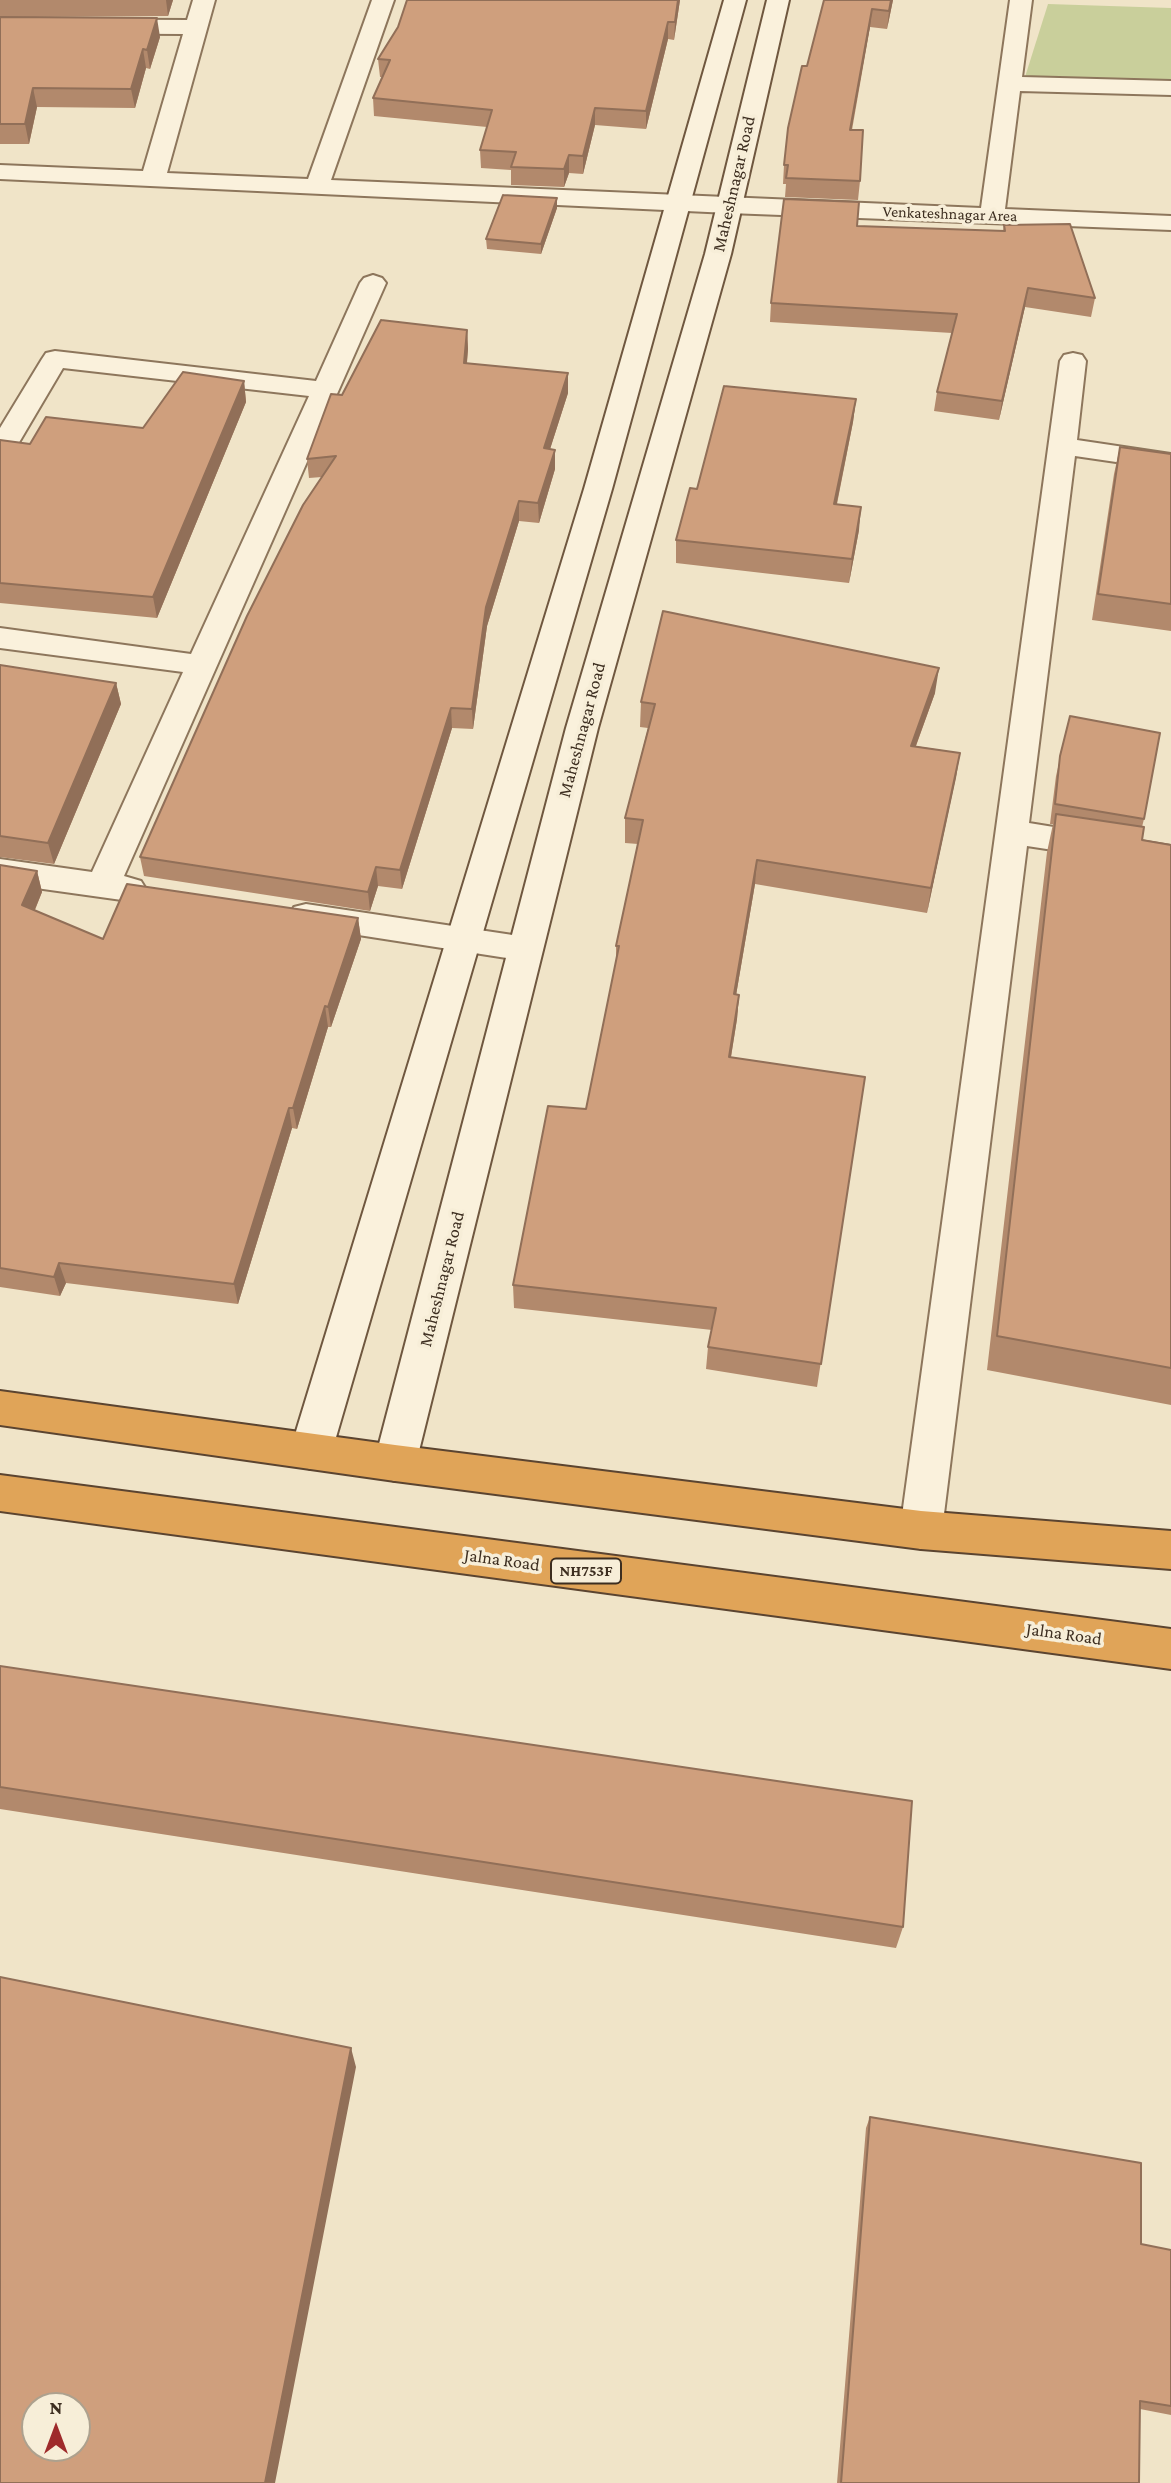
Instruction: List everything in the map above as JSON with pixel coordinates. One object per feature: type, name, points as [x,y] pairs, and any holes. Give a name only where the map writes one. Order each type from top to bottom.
[{"type":"highway","points":[[0,1408],[395,1463],[921,1530],[1171,1550]]},
{"type":"highway","name":"Jalna Road","points":[[0,1493],[1171,1648]]},
{"type":"street","points":[[153,179],[204,0]]},
{"type":"street","points":[[317,187],[383,0]]},
{"type":"street","points":[[311,1451],[598,489],[735,0]]},
{"type":"street","name":"Maheshnagar Road","points":[[395,1463],[582,728],[718,254],[778,0]]},
{"type":"street","points":[[992,216],[1021,0]]},
{"type":"street","points":[[0,26],[197,27]]},
{"type":"street","points":[[1010,84],[1171,88]]},
{"type":"street","name":"Venkateshnagar Area","points":[[0,172],[729,206],[1171,223]]},
{"type":"street","points":[[103,884],[373,283]]},
{"type":"street","points":[[3,439],[55,359],[325,390]]},
{"type":"street","points":[[921,1530],[1073,361]]},
{"type":"street","points":[[1062,446],[1171,462]]},
{"type":"street","points":[[0,638],[202,665]]},
{"type":"street","points":[[1012,832],[1171,857]]},
{"type":"street","points":[[0,871],[158,893]]},
{"type":"street","points":[[269,910],[526,949]]},
{"type":"green space","points":[[1048,4],[1171,8],[1171,80],[1025,77]]},
{"type":"building","points":[[407,0],[678,0],[675,22],[668,22],[646,111],[595,108],[583,156],[569,155],[564,169],[511,167],[516,152],[480,150],[492,110],[373,98],[390,60],[378,59],[398,27]]},
{"type":"building","points":[[824,0],[891,0],[889,11],[872,9],[850,130],[863,130],[860,181],[786,178],[788,165],[784,165],[788,128],[802,66],[807,66]]},
{"type":"building","points":[[0,17],[157,18],[147,50],[143,49],[131,89],[33,88],[25,124],[0,124]]},
{"type":"building","points":[[503,195],[557,198],[541,244],[486,239]]},
{"type":"building","points":[[784,199],[859,202],[857,226],[1005,231],[1004,225],[1070,224],[1095,298],[1028,288],[1002,401],[937,392],[957,314],[771,303]]},
{"type":"building","points":[[381,320],[467,330],[464,363],[568,373],[544,448],[555,450],[538,503],[519,501],[486,607],[472,709],[451,708],[400,870],[376,867],[368,892],[140,857],[247,616],[303,505],[336,456],[307,459],[331,394],[342,395]]},
{"type":"building","points":[[183,372],[244,381],[153,597],[0,583],[0,440],[30,444],[46,417],[143,428]]},
{"type":"building","points":[[724,386],[856,399],[834,504],[861,507],[852,559],[676,540],[690,488],[697,489]]},
{"type":"building","points":[[1120,447],[1171,454],[1171,604],[1098,594]]},
{"type":"building","points":[[663,611],[939,668],[911,746],[960,753],[931,888],[757,860],[734,994],[739,995],[729,1057],[865,1077],[821,1364],[708,1347],[716,1308],[513,1285],[548,1106],[586,1109],[619,946],[616,946],[643,820],[625,818],[655,704],[641,702]]},
{"type":"building","points":[[0,665],[116,683],[48,843],[0,836]]},
{"type":"building","points":[[1070,716],[1160,733],[1144,819],[1055,804],[1060,756]]},
{"type":"building","points":[[1056,814],[1144,827],[1142,840],[1171,845],[1171,1368],[997,1336]]},
{"type":"building","points":[[0,865],[37,871],[22,905],[103,939],[127,884],[358,918],[328,1007],[325,1006],[293,1108],[289,1108],[234,1284],[59,1263],[54,1277],[0,1268]]},
{"type":"building","points":[[0,1666],[912,1801],[903,1927],[0,1787]]},
{"type":"building","points":[[0,1977],[351,2048],[265,2483],[0,2483]]},
{"type":"building","points":[[870,2117],[1141,2163],[1141,2244],[1171,2250],[1171,2406],[1140,2401],[1139,2483],[841,2483]]}]
